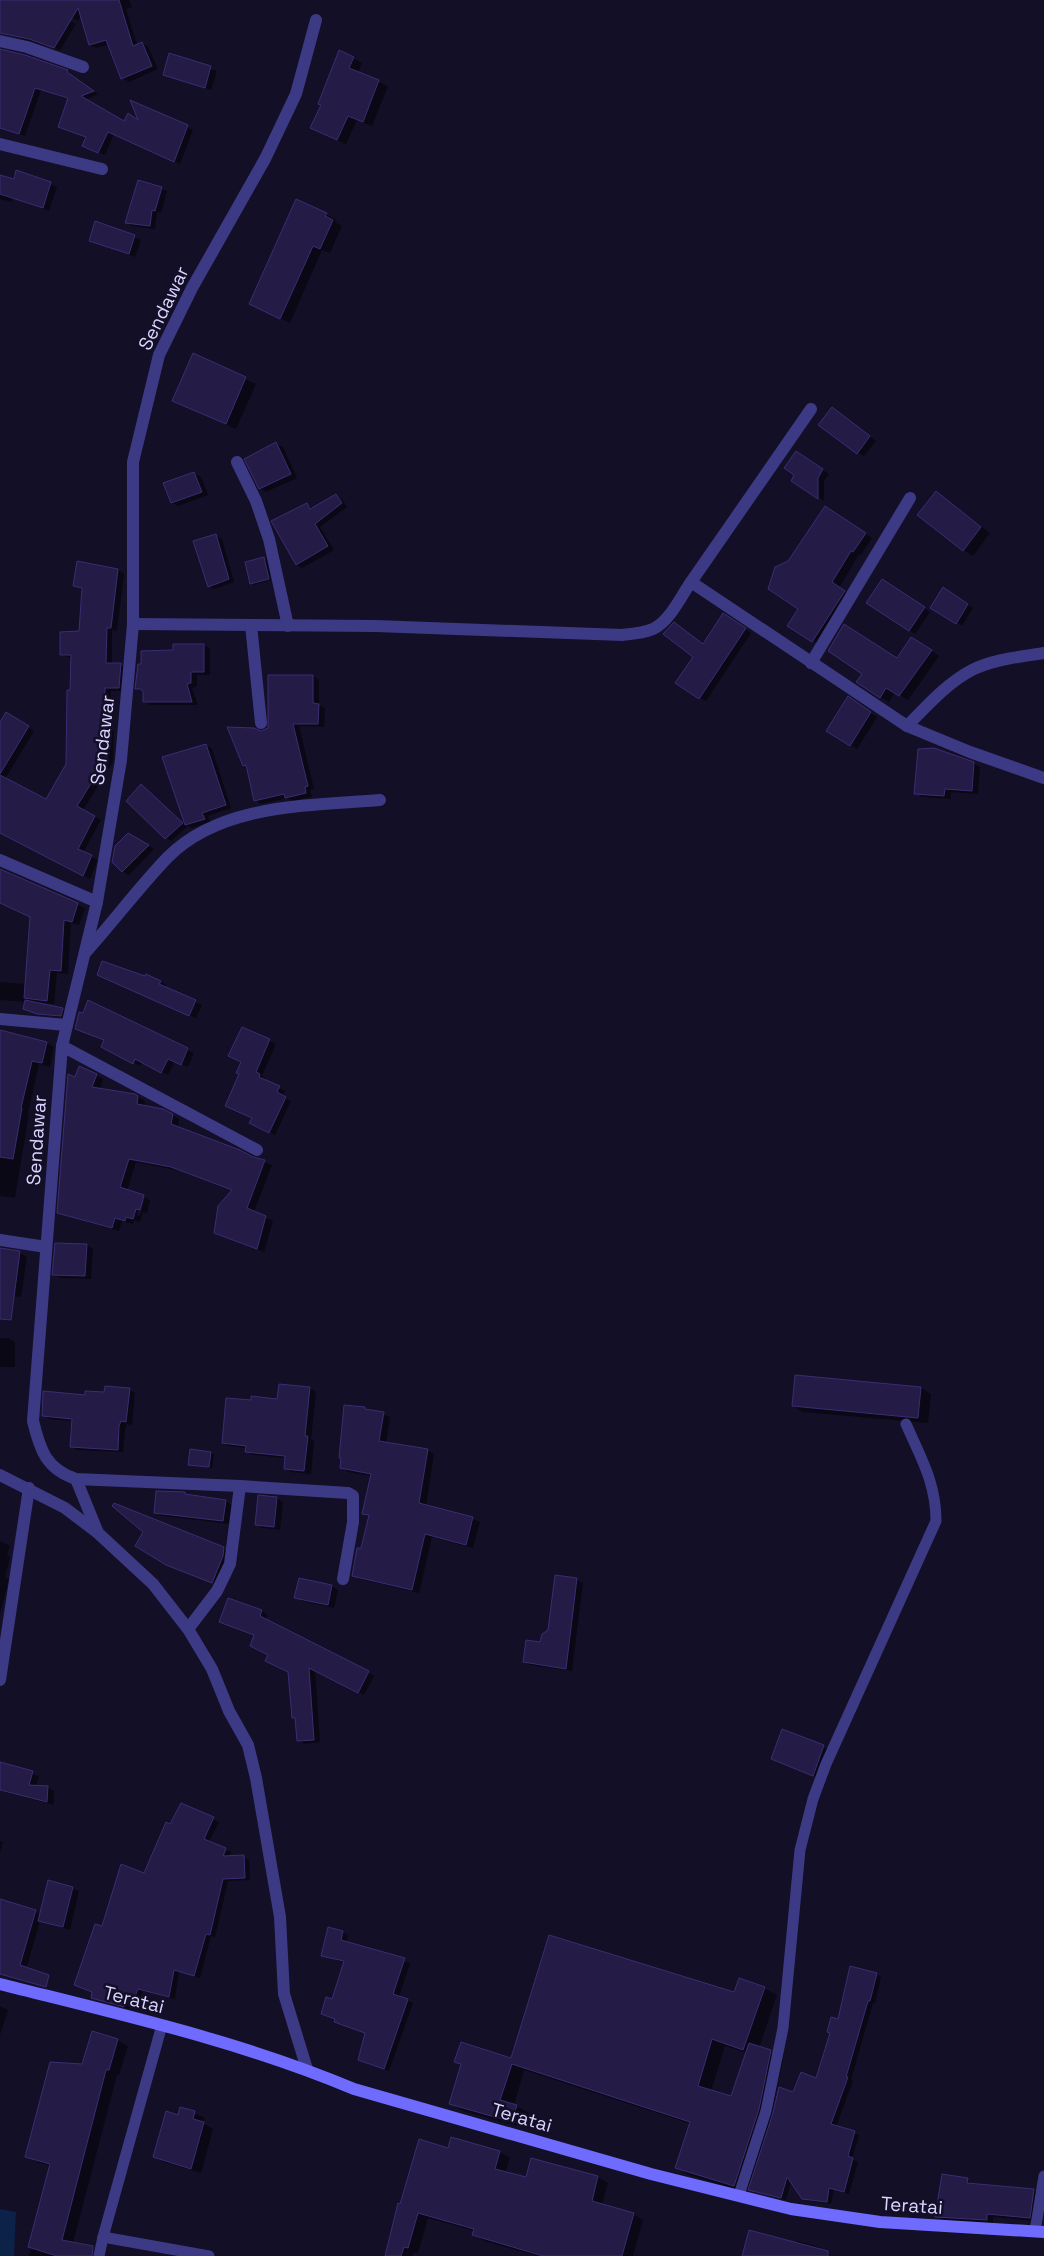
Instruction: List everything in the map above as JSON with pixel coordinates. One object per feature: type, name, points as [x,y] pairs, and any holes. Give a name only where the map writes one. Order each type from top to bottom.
[{"type":"main road","name":"Teratai","points":[[0,1984],[240,2046],[307,2069],[354,2089],[650,2174],[791,2209],[839,2217],[1040,2232]]},
{"type":"street","name":"Sendawar","points":[[76,1479],[59,1472],[46,1459],[33,1421],[62,1046],[97,902],[121,760],[133,624],[133,462],[159,355],[192,288],[265,159],[296,94],[316,20]]},
{"type":"street","points":[[0,41],[27,47],[83,68]]},
{"type":"street","points":[[0,144],[102,169]]},
{"type":"street","points":[[133,624],[376,626],[622,635],[644,632],[655,628],[664,621],[811,409]]},
{"type":"street","points":[[237,462],[256,501],[269,539],[288,626]]},
{"type":"street","points":[[811,663],[910,498]]},
{"type":"street","points":[[691,582],[907,726],[970,752],[1044,778]]},
{"type":"street","points":[[251,625],[261,723]]},
{"type":"street","points":[[907,726],[952,683],[972,670],[991,662],[1044,653]]},
{"type":"street","points":[[84,954],[169,856],[198,834],[224,822],[278,809],[380,800]]},
{"type":"street","points":[[0,860],[97,902]]},
{"type":"street","points":[[0,1019],[66,1024]]},
{"type":"street","points":[[62,1046],[257,1150]]},
{"type":"street","points":[[0,1240],[46,1247]]},
{"type":"street","points":[[0,1475],[29,1488],[65,1508],[98,1533],[153,1584],[188,1629],[212,1669],[229,1711],[248,1745],[271,1854],[280,1917],[284,1994],[307,2069]]},
{"type":"street","points":[[98,1533],[76,1479],[348,1493],[353,1496],[353,1522],[343,1579]]},
{"type":"street","points":[[188,1629],[217,1591],[230,1564],[240,1486]]},
{"type":"street","points":[[0,1680],[29,1488]]},
{"type":"lane","points":[[739,2195],[766,2111],[783,2028],[800,1850],[813,1799],[826,1764],[936,1521],[936,1500],[932,1484],[906,1424]]},
{"type":"lane","points":[[99,2256],[162,2026]]},
{"type":"lane","points":[[1040,2232],[1044,2176]]},
{"type":"lane","points":[[103,2237],[209,2256]]},
{"type":"water","points":[[0,2209],[16,2212],[14,2256],[0,2256]]},
{"type":"building","points":[[0,0],[119,0],[133,46],[142,42],[152,66],[121,79],[106,40],[89,45],[78,8],[54,48],[29,39],[0,33]]},
{"type":"building","points":[[0,49],[25,55],[68,70],[67,72],[94,91],[81,96],[124,121],[128,113],[138,120],[130,100],[188,125],[174,162],[108,132],[98,153],[82,146],[86,137],[58,127],[68,98],[35,88],[19,134],[0,128]]},
{"type":"building","points":[[339,50],[354,57],[349,68],[379,80],[363,122],[348,116],[337,140],[310,128],[321,105],[318,104]]},
{"type":"building","points":[[169,53],[211,66],[205,88],[163,75]]},
{"type":"building","points":[[16,170],[51,182],[43,208],[0,194],[0,175],[14,179]]},
{"type":"building","points":[[138,180],[162,187],[155,211],[152,210],[150,226],[125,223]]},
{"type":"building","points":[[296,199],[327,213],[325,216],[333,220],[320,249],[313,246],[280,319],[249,304]]},
{"type":"building","points":[[95,221],[135,235],[129,254],[89,241]]},
{"type":"building","points":[[193,353],[246,377],[226,424],[172,401]]},
{"type":"building","points":[[832,407],[870,436],[857,454],[818,425]]},
{"type":"building","points":[[276,442],[291,474],[259,489],[244,459]]},
{"type":"building","points":[[796,451],[823,469],[818,478],[818,499],[791,481],[794,475],[784,468]]},
{"type":"building","points":[[194,472],[202,492],[171,503],[163,483]]},
{"type":"building","points":[[936,491],[981,527],[963,551],[917,515]]},
{"type":"building","points":[[336,494],[342,503],[315,524],[328,546],[296,565],[271,521],[307,503],[310,509]]},
{"type":"building","points":[[825,506],[866,533],[853,552],[851,551],[832,582],[845,591],[812,642],[787,626],[798,609],[768,589],[775,567],[788,561]]},
{"type":"building","points":[[216,534],[229,579],[208,587],[193,541]]},
{"type":"building","points":[[264,557],[269,579],[250,584],[245,562]]},
{"type":"building","points":[[77,561],[118,569],[111,628],[107,628],[106,663],[121,663],[119,688],[105,688],[104,725],[108,726],[107,758],[77,806],[95,816],[78,849],[92,855],[83,876],[0,833],[0,775],[46,799],[66,764],[67,690],[70,690],[71,655],[60,655],[60,632],[79,631],[82,588],[73,586]]},
{"type":"building","points":[[882,579],[925,607],[909,631],[866,603]]},
{"type":"building","points":[[943,587],[968,604],[956,624],[930,608]]},
{"type":"building","points":[[723,613],[746,628],[699,699],[675,683],[693,657],[663,634],[674,622],[703,644]]},
{"type":"building","points":[[844,624],[897,658],[911,637],[932,650],[899,696],[886,688],[880,698],[856,682],[862,674],[828,651]]},
{"type":"building","points":[[173,644],[204,644],[204,672],[191,672],[191,683],[187,684],[192,702],[143,702],[143,692],[141,689],[135,689],[138,664],[141,664],[141,651],[173,650]]},
{"type":"building","points":[[268,675],[313,675],[313,703],[319,704],[318,724],[293,724],[308,786],[305,787],[306,793],[285,798],[284,794],[254,801],[246,765],[243,766],[227,727],[254,728],[261,731],[268,728]]},
{"type":"building","points":[[848,696],[871,712],[850,746],[826,731]]},
{"type":"building","points":[[6,712],[29,726],[0,774],[0,722]]},
{"type":"building","points":[[206,744],[226,805],[202,813],[205,819],[185,825],[162,757]]},
{"type":"building","points":[[934,748],[974,762],[972,791],[945,789],[944,796],[914,794],[918,749]]},
{"type":"building","points":[[141,784],[183,823],[165,839],[126,801]]},
{"type":"building","points":[[128,833],[149,845],[122,872],[112,862],[115,846]]},
{"type":"building","points":[[0,869],[78,903],[72,922],[64,920],[61,971],[50,970],[47,1001],[24,998],[30,917],[0,903]]},
{"type":"building","points":[[102,961],[145,976],[146,974],[161,981],[159,984],[196,1000],[189,1016],[97,975]]},
{"type":"building","points":[[25,1000],[63,1008],[61,1016],[37,1014],[23,1009]]},
{"type":"building","points":[[88,1000],[188,1048],[181,1065],[168,1059],[161,1073],[135,1059],[133,1064],[101,1047],[104,1040],[75,1029],[79,1012],[83,1013]]},
{"type":"building","points":[[242,1027],[270,1039],[256,1072],[260,1074],[259,1077],[280,1086],[277,1092],[286,1097],[269,1133],[249,1123],[252,1118],[225,1106],[239,1074],[236,1073],[241,1062],[228,1056]]},
{"type":"building","points":[[0,1030],[47,1042],[42,1063],[32,1061],[21,1108],[13,1159],[0,1157]]},
{"type":"building","points":[[79,1066],[97,1074],[92,1087],[135,1094],[138,1096],[137,1104],[163,1109],[173,1114],[171,1124],[265,1160],[247,1208],[266,1216],[257,1249],[214,1233],[218,1206],[232,1190],[171,1167],[129,1159],[120,1187],[144,1195],[140,1210],[136,1209],[133,1219],[126,1217],[125,1221],[115,1218],[112,1228],[57,1213],[68,1074],[75,1077]]},
{"type":"building","points":[[55,1243],[87,1244],[85,1276],[52,1275]]},
{"type":"building","points":[[0,1248],[20,1251],[11,1320],[0,1319]]},
{"type":"building","points":[[795,1375],[921,1387],[918,1418],[792,1406]]},
{"type":"building","points":[[279,1384],[310,1387],[304,1471],[284,1469],[285,1456],[245,1452],[246,1446],[222,1443],[226,1398],[251,1400],[251,1396],[277,1399]]},
{"type":"building","points":[[105,1386],[130,1388],[126,1422],[121,1421],[119,1426],[118,1450],[70,1447],[72,1419],[42,1416],[43,1391],[85,1395],[85,1391],[104,1392]]},
{"type":"building","points":[[344,1405],[365,1407],[365,1409],[384,1412],[379,1441],[428,1449],[419,1503],[473,1517],[466,1545],[425,1534],[412,1590],[352,1576],[357,1548],[361,1548],[369,1515],[362,1514],[371,1474],[340,1468],[341,1458],[339,1458]]},
{"type":"building","points":[[190,1449],[211,1452],[209,1467],[188,1465]]},
{"type":"building","points":[[156,1491],[185,1492],[185,1494],[226,1500],[223,1521],[154,1513]]},
{"type":"building","points":[[258,1495],[277,1497],[274,1527],[255,1525]]},
{"type":"building","points":[[114,1503],[224,1547],[223,1556],[212,1583],[166,1565],[135,1546],[143,1532],[112,1506]]},
{"type":"building","points":[[555,1575],[577,1578],[566,1669],[523,1662],[526,1640],[540,1642],[542,1634],[548,1630]]},
{"type":"building","points":[[299,1578],[332,1585],[328,1605],[294,1598]]},
{"type":"building","points":[[228,1598],[262,1610],[260,1616],[369,1671],[358,1693],[309,1668],[314,1740],[297,1741],[295,1718],[292,1718],[288,1672],[265,1661],[268,1655],[250,1646],[254,1635],[219,1622]]},
{"type":"building","points":[[782,1729],[824,1745],[813,1776],[771,1759]]},
{"type":"building","points":[[0,1762],[33,1771],[29,1785],[48,1786],[47,1802],[0,1790]]},
{"type":"building","points":[[181,1803],[214,1817],[204,1839],[226,1848],[223,1856],[244,1855],[245,1878],[223,1879],[210,1935],[206,1934],[194,1976],[174,1970],[169,1997],[138,1989],[133,2001],[126,1999],[124,2007],[91,1998],[92,1992],[74,1985],[95,1924],[102,1926],[121,1864],[144,1873],[166,1822],[170,1824]]},
{"type":"building","points":[[48,1880],[73,1887],[63,1927],[38,1921]]},
{"type":"building","points":[[0,1899],[36,1910],[20,1965],[49,1975],[46,1987],[0,1974]]},
{"type":"building","points":[[328,1927],[343,1931],[341,1940],[405,1958],[393,1994],[408,1999],[384,2069],[358,2060],[365,2033],[334,2022],[335,2019],[321,2014],[326,1997],[332,1999],[344,1961],[321,1956]]},
{"type":"building","points":[[549,1935],[734,1992],[739,1978],[765,1987],[743,2050],[712,2039],[698,2086],[731,2096],[749,2043],[771,2050],[759,2109],[734,2186],[675,2168],[690,2122],[512,2064],[500,2100],[517,2105],[512,2122],[449,2104],[461,2064],[454,2062],[461,2042],[511,2058]]},
{"type":"building","points":[[850,1966],[877,1973],[846,2077],[848,2077],[831,2124],[855,2131],[848,2156],[853,2158],[844,2192],[829,2188],[827,2202],[802,2199],[787,2177],[781,2198],[748,2190],[773,2113],[779,2087],[793,2092],[801,2072],[816,2078],[830,2033],[827,2032],[831,2017],[838,2019]]},
{"type":"building","points":[[92,2031],[118,2039],[109,2070],[106,2070],[62,2240],[93,2246],[92,2256],[57,2256],[28,2247],[50,2164],[25,2157],[50,2062],[82,2064]]},
{"type":"building","points":[[180,2107],[195,2111],[193,2119],[204,2122],[191,2169],[153,2157],[166,2111],[178,2115]]},
{"type":"building","points":[[451,2137],[500,2151],[495,2169],[526,2177],[531,2158],[598,2176],[592,2201],[634,2213],[622,2256],[543,2256],[472,2235],[474,2229],[418,2213],[408,2248],[404,2247],[401,2256],[385,2256],[398,2203],[400,2204],[419,2139],[448,2148]]},
{"type":"building","points":[[942,2174],[968,2178],[967,2183],[1034,2189],[1030,2218],[987,2214],[987,2220],[935,2217]]},
{"type":"building","points":[[749,2230],[828,2251],[828,2256],[742,2256]]}]
